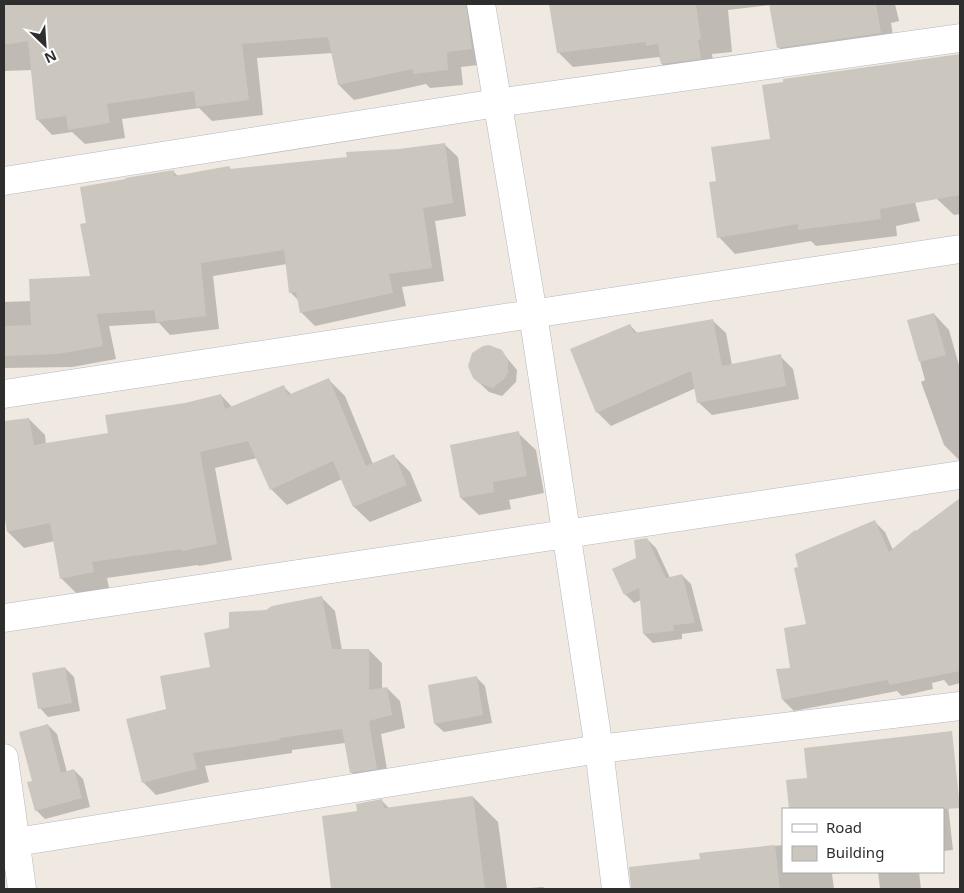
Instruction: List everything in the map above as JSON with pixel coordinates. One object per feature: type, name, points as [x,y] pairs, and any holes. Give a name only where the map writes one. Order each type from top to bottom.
[{"type":"street","points":[[481,4],[533,314],[599,748],[616,889]]},
{"type":"street","points":[[4,181],[497,103],[960,38]]},
{"type":"street","points":[[4,394],[960,249]]},
{"type":"street","points":[[4,618],[960,475]]},
{"type":"street","points":[[9,843],[599,748],[960,706]]},
{"type":"street","points":[[4,758],[9,843],[22,889]]},
{"type":"building","points":[[4,4],[466,4],[472,49],[447,52],[448,70],[413,74],[413,69],[338,85],[328,37],[242,44],[249,100],[196,107],[194,91],[107,104],[110,123],[68,130],[66,116],[36,120],[28,41],[4,45]]},
{"type":"building","points":[[549,4],[696,4],[701,39],[698,40],[701,59],[661,64],[658,44],[646,46],[646,42],[557,53]]},
{"type":"building","points":[[769,4],[876,4],[881,33],[777,48]]},
{"type":"building","points":[[960,54],[960,195],[880,209],[881,219],[798,230],[798,224],[717,238],[709,182],[716,181],[711,147],[770,139],[762,85],[783,82],[783,79]]},
{"type":"building","points":[[445,143],[453,203],[423,208],[432,268],[389,274],[393,293],[300,313],[296,292],[289,293],[284,250],[201,263],[206,316],[156,322],[154,310],[97,314],[103,346],[58,354],[4,356],[4,326],[31,325],[29,279],[90,276],[80,224],[86,223],[80,187],[174,170],[174,176],[229,166],[230,169],[347,157],[346,152],[399,149]]},
{"type":"building","points":[[934,313],[946,355],[919,362],[907,320]]},
{"type":"building","points":[[713,319],[722,366],[781,354],[786,386],[697,403],[691,371],[596,413],[570,349],[630,324],[634,333]]},
{"type":"building","points":[[489,345],[502,350],[508,360],[508,373],[493,388],[479,383],[473,378],[468,366],[472,353],[483,346]]},
{"type":"building","points":[[329,378],[366,466],[394,454],[407,485],[353,507],[333,461],[270,490],[248,441],[200,452],[217,544],[182,551],[182,549],[92,562],[94,572],[60,579],[50,523],[7,532],[4,513],[4,421],[29,418],[34,445],[108,433],[105,415],[185,403],[221,394],[225,409],[284,385],[288,395]]},
{"type":"building","points":[[519,431],[527,476],[493,482],[494,492],[460,498],[450,445]]},
{"type":"building","points":[[960,498],[960,671],[890,685],[887,680],[782,700],[776,669],[790,668],[784,628],[806,624],[794,568],[798,567],[795,554],[875,520],[889,552],[915,530]]},
{"type":"building","points":[[647,538],[666,578],[682,574],[695,623],[673,625],[674,631],[643,634],[639,588],[624,595],[612,569],[636,558],[634,540]]},
{"type":"building","points":[[322,596],[332,649],[369,649],[369,690],[387,687],[392,715],[369,721],[377,769],[350,773],[342,729],[193,753],[197,769],[142,783],[126,719],[166,709],[160,676],[210,667],[204,633],[229,628],[229,612],[266,610],[272,606]]},
{"type":"building","points":[[65,667],[72,703],[38,709],[32,673]]},
{"type":"building","points":[[477,676],[483,715],[434,724],[428,685]]},
{"type":"building","points":[[48,724],[61,773],[74,769],[82,798],[35,811],[27,782],[32,781],[19,732]]},
{"type":"building","points":[[952,731],[960,808],[789,808],[786,780],[807,778],[804,748]]},
{"type":"building","points":[[473,796],[485,889],[331,889],[322,816],[357,811],[356,804],[382,799],[384,808]]},
{"type":"building","points":[[775,845],[780,889],[631,889],[629,867],[700,859],[699,853]]}]
